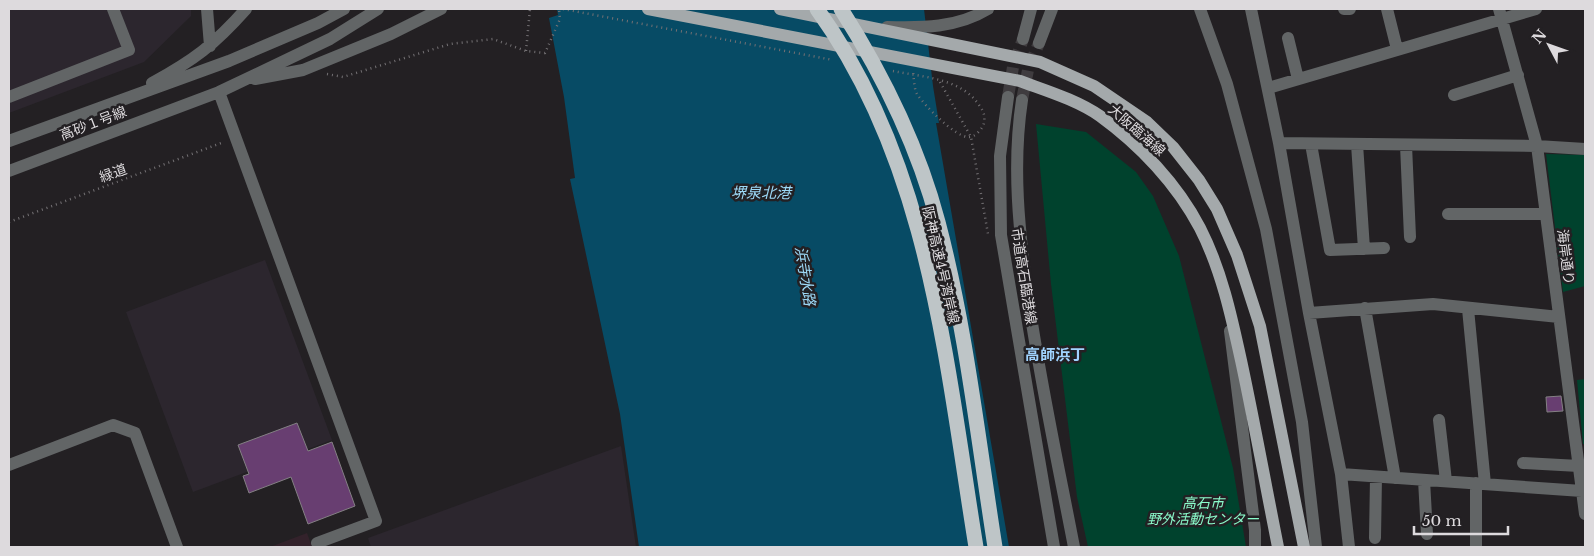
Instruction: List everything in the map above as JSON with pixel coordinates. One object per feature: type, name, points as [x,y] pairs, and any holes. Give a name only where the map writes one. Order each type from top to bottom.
[{"type":"highway","name":"阪神高速4号湾岸線","points":[[817,9],[846,53],[885,133],[920,234],[945,356],[976,547]]},
{"type":"highway","name":"阪神高速4号湾岸線","points":[[841,9],[879,73],[902,122],[921,168],[938,221],[965,356],[994,547]]},
{"type":"main road","name":"大阪臨海線","points":[[648,9],[914,63],[1020,81],[1070,100],[1099,116],[1144,153],[1166,178],[1200,228],[1224,289],[1250,402],[1278,547]]},
{"type":"main road","name":"大阪臨海線","points":[[780,9],[875,27],[912,31],[1040,62],[1094,86],[1147,122],[1174,147],[1199,180],[1217,209],[1236,255],[1260,326],[1304,547]]},
{"type":"street","points":[[9,97],[129,50],[113,9]]},
{"type":"street","points":[[207,9],[210,46]]},
{"type":"street","points":[[115,104],[193,60],[222,36],[246,9]]},
{"type":"street","name":"高砂１号線","points":[[9,142],[181,79],[309,27],[344,9]]},
{"type":"street","points":[[236,83],[330,39],[378,9]]},
{"type":"street","points":[[236,83],[303,70],[391,34],[442,9]]},
{"type":"street","points":[[912,31],[947,25],[972,18],[988,9]]},
{"type":"street","points":[[1023,39],[1031,9]]},
{"type":"street","points":[[1039,44],[1052,9]]},
{"type":"street","points":[[1200,9],[1227,84],[1266,229],[1302,422],[1316,547]]},
{"type":"street","points":[[1251,9],[1279,143],[1309,313],[1341,474],[1349,547]]},
{"type":"street","points":[[1344,9],[1350,9]]},
{"type":"street","points":[[1387,9],[1397,49]]},
{"type":"street","points":[[1268,88],[1397,49],[1500,14],[1536,9]]},
{"type":"street","name":"海岸通り","points":[[1500,14],[1537,146],[1559,316],[1581,447],[1579,466],[1585,514]]},
{"type":"street","points":[[1288,38],[1298,79]]},
{"type":"street","points":[[1454,95],[1518,76]]},
{"type":"street","name":"高砂１号線","points":[[9,171],[219,92],[236,83]]},
{"type":"street","points":[[219,92],[376,521],[316,542]]},
{"type":"street","name":"市道高石臨港線","points":[[1008,97],[1000,156],[1001,235],[1054,547]]},
{"type":"street","name":"市道高石臨港線","points":[[1022,100],[1016,170],[1020,238],[1034,342],[1074,547]]},
{"type":"street","points":[[1279,143],[1537,146],[1585,149]]},
{"type":"street","points":[[1311,144],[1330,250],[1384,248]]},
{"type":"street","points":[[1357,144],[1364,249]]},
{"type":"street","points":[[1406,145],[1410,237]]},
{"type":"street","points":[[1448,214],[1540,214]]},
{"type":"street","points":[[1224,289],[1256,530],[1255,547]]},
{"type":"street","points":[[1309,313],[1433,304],[1468,309],[1559,316]]},
{"type":"street","points":[[1365,308],[1395,478]]},
{"type":"street","points":[[1468,309],[1480,483],[1476,546]]},
{"type":"street","points":[[1439,420],[1446,481]]},
{"type":"street","points":[[9,464],[113,425],[134,433],[177,547]]},
{"type":"street","points":[[1523,463],[1579,466]]},
{"type":"street","points":[[1341,474],[1582,491]]},
{"type":"street","points":[[1375,538],[1376,477]]},
{"type":"street","points":[[1424,480],[1426,534]]},
{"type":"path","points":[[526,51],[530,9]]},
{"type":"path","points":[[321,72],[343,77],[450,44],[493,39],[526,51],[545,53],[560,19],[558,9]]},
{"type":"path","points":[[563,9],[834,60]]},
{"type":"path","points":[[892,71],[940,80],[961,88],[978,102],[985,117],[982,126],[975,136],[970,137],[956,134],[916,94],[914,63]]},
{"type":"path","points":[[940,80],[970,137],[989,242]]},
{"type":"path","name":"緑道","points":[[9,222],[224,142]]},
{"type":"shaded area","points":[[9,9],[191,9],[191,16],[144,62],[9,113]]},
{"type":"shaded area","points":[[265,260],[332,440],[193,492],[126,312]]},
{"type":"shaded area","points":[[621,446],[636,547],[371,547],[368,538]]},
{"type":"shaded area","points":[[307,533],[312,547],[270,547]]},
{"type":"green space","name":"高石市 野外活動センター","points":[[1036,124],[1086,132],[1136,172],[1153,196],[1179,256],[1233,468],[1246,547],[1088,547],[1077,497],[1051,284]]},
{"type":"green space","points":[[1546,154],[1585,155],[1585,286],[1563,292]]},
{"type":"green space","points":[[1585,379],[1585,444],[1583,444],[1577,380]]},
{"type":"water","name":"堺泉北港","points":[[557,9],[924,9],[939,123],[936,123],[1009,547],[639,547],[620,414],[570,179],[575,178],[564,97],[549,18],[558,15]]},
{"type":"building","points":[[1561,396],[1563,411],[1547,412],[1546,397]]},
{"type":"building","points":[[297,423],[308,451],[332,442],[355,506],[308,524],[291,477],[249,493],[243,476],[249,474],[238,445]]},
{"type":"tunnel","points":[[1008,97],[1013,67],[1023,39]]},
{"type":"tunnel","points":[[1022,100],[1028,70],[1039,43]]},
{"type":"district","name":"高師浜丁","points":[[1055,355]]},
{"type":"water label","name":"浜寺水路","points":[[805,276]]}]
